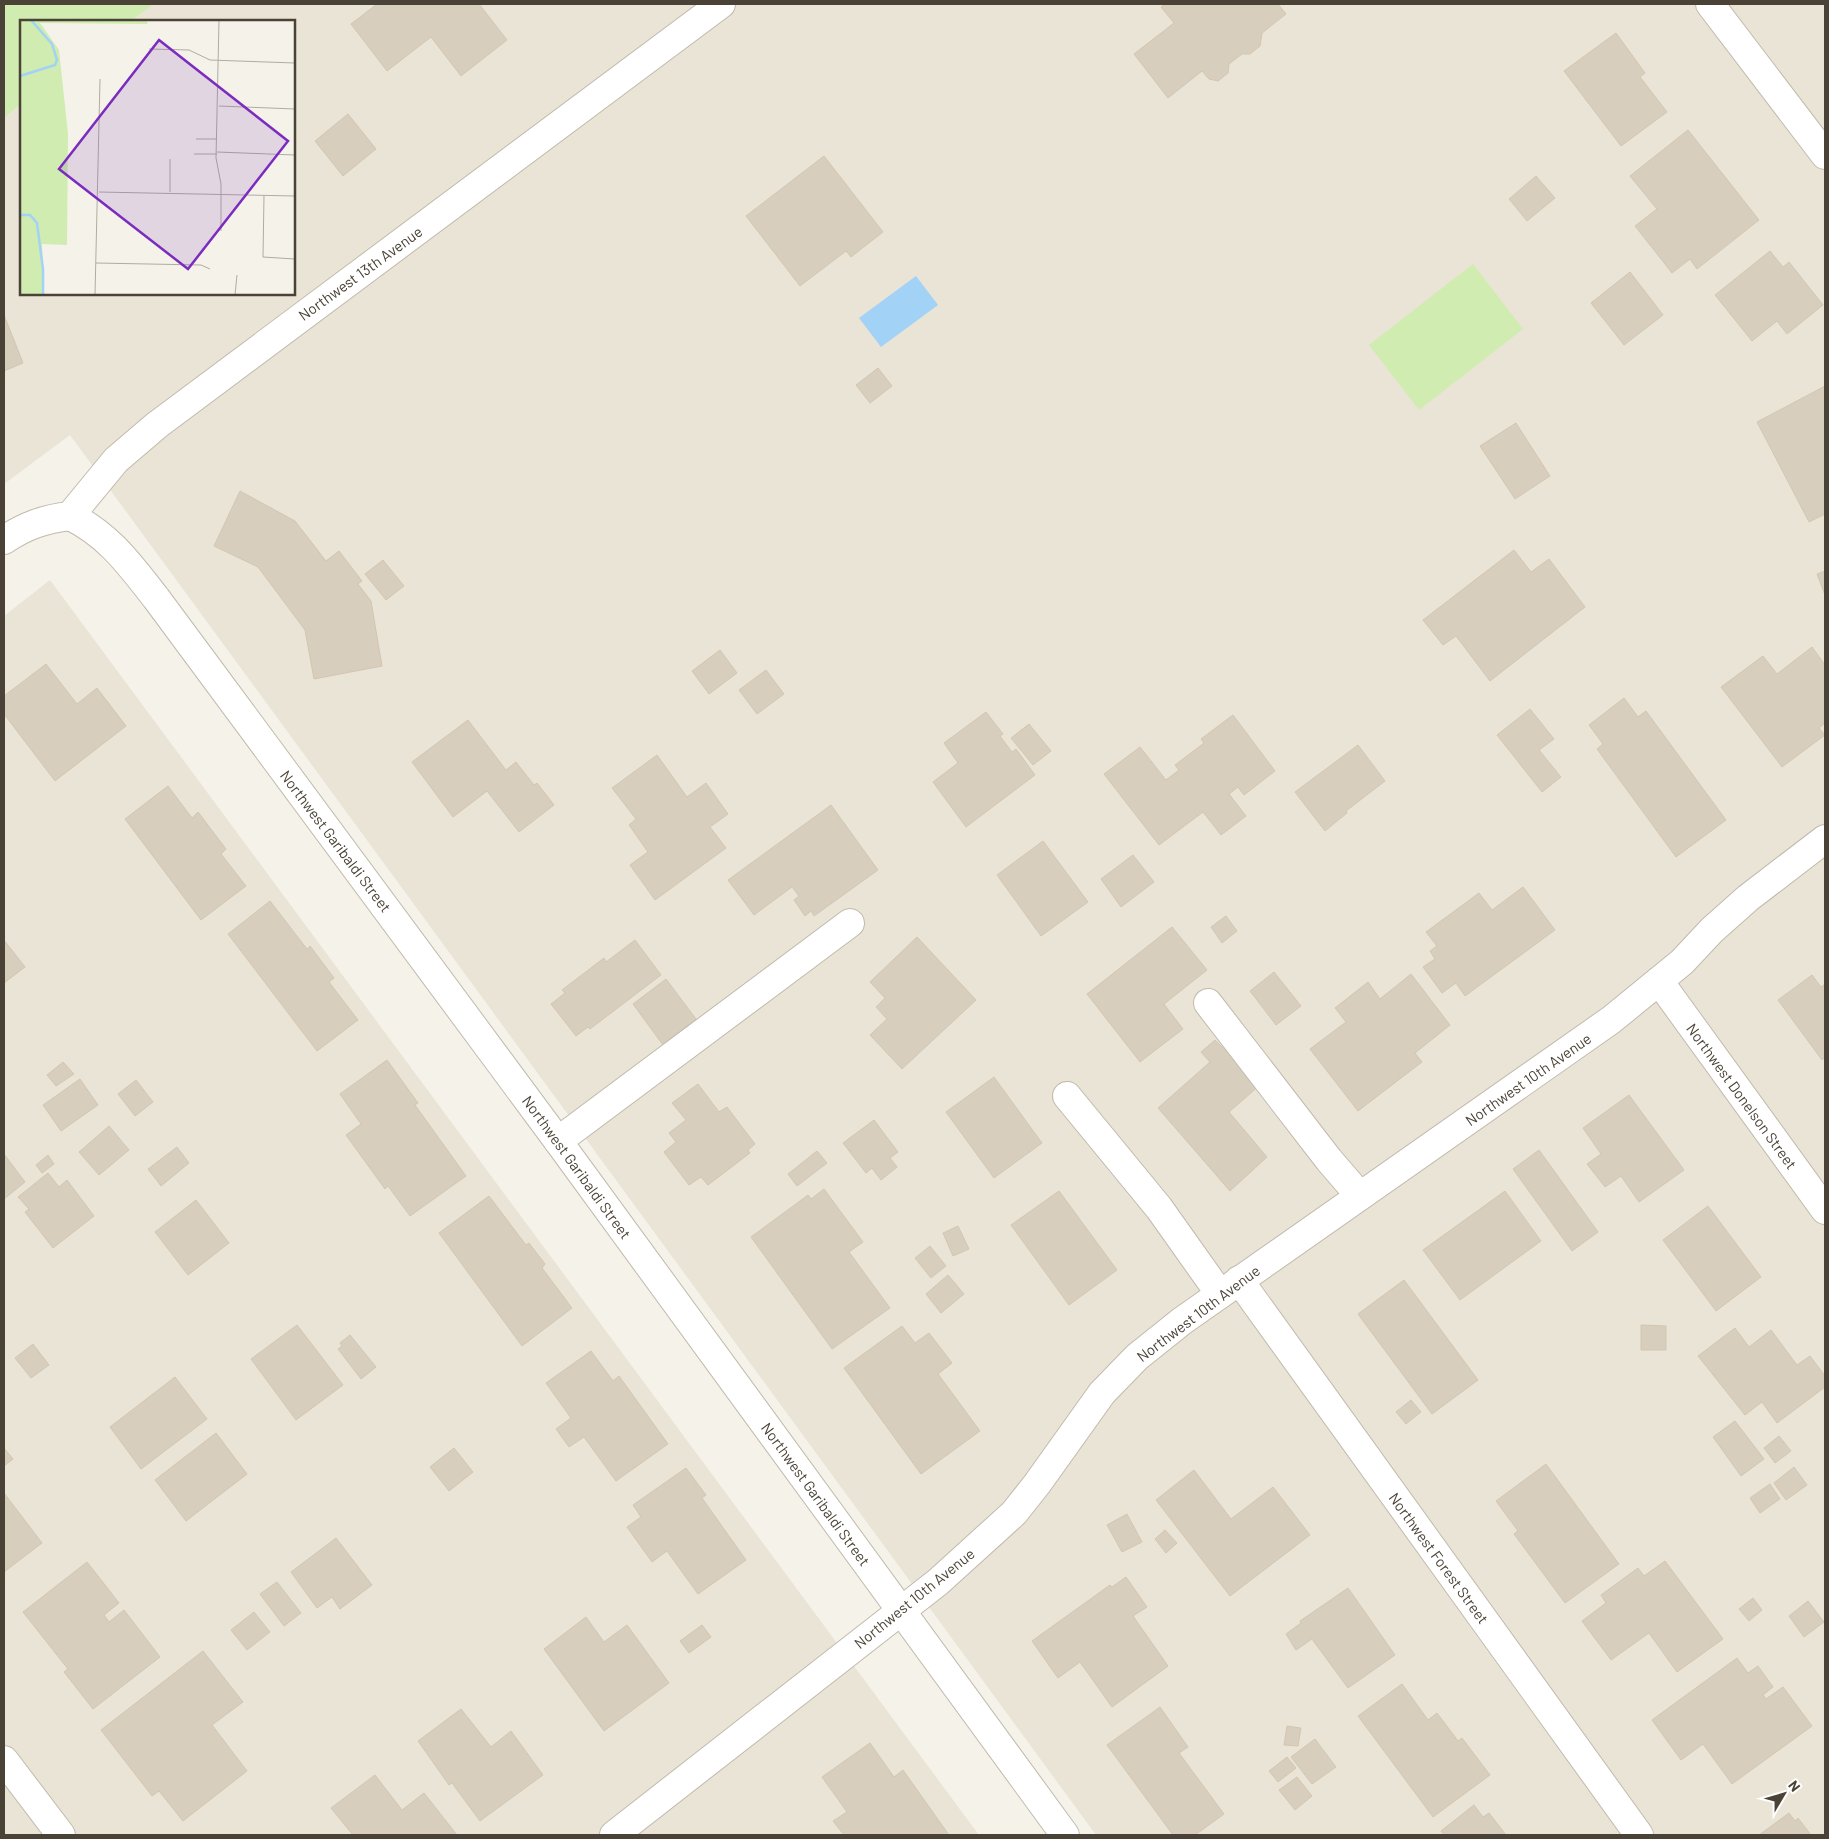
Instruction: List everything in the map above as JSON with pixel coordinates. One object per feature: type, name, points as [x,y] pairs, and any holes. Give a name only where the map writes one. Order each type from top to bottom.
[{"type":"street","name":"Northwest 13th Avenue","points":[[70,516],[116,460],[156,425],[721,4]]},
{"type":"street","points":[[1710,4],[1825,155]]},
{"type":"street","points":[[4,540],[27,526],[47,519],[70,516]]},
{"type":"street","name":"Northwest Garibaldi Street","points":[[70,516],[91,526],[109,542],[133,569],[558,1142],[1065,1835]]},
{"type":"street","name":"Northwest 10th Avenue","points":[[614,1835],[938,1582],[1014,1513],[1102,1393],[1137,1357],[1182,1321],[1611,1020],[1659,981],[1748,898],[1825,839]]},
{"type":"street","points":[[558,1142],[850,923]]},
{"type":"street","name":"Northwest Donelson Street","points":[[1659,981],[1825,1210]]},
{"type":"street","points":[[1208,1003],[1328,1160],[1360,1196]]},
{"type":"street","name":"Northwest Forest Street","points":[[1067,1096],[1159,1208],[1230,1287],[1639,1835]]},
{"type":"street","points":[[4,1760],[61,1835]]},
{"type":"shaded area","points":[[154,4],[1825,4],[1825,1835],[1096,1835],[70,435],[4,484],[4,118],[20,105],[20,295],[295,295],[295,20],[132,20]]},
{"type":"shaded area","points":[[50,580],[979,1835],[4,1835],[4,616]]},
{"type":"green space","points":[[4,4],[154,4],[132,20],[20,20],[20,105],[4,118]]},
{"type":"green space","points":[[1473,264],[1523,329],[1419,410],[1369,345]]},
{"type":"water","points":[[916,276],[938,305],[881,347],[859,318]]},
{"type":"building","points":[[377,4],[479,4],[507,40],[461,76],[431,37],[387,71],[351,24]]},
{"type":"building","points":[[1166,4],[1278,4],[1286,14],[1262,33],[1260,46],[1250,54],[1242,54],[1229,64],[1228,73],[1218,81],[1209,79],[1202,71],[1168,98],[1134,54],[1174,23],[1161,7]]},
{"type":"building","points":[[1616,33],[1645,73],[1640,77],[1667,112],[1621,146],[1564,71]]},
{"type":"building","points":[[348,114],[376,149],[343,176],[315,141]]},
{"type":"building","points":[[1688,130],[1759,220],[1697,269],[1690,259],[1672,273],[1635,226],[1657,209],[1630,176]]},
{"type":"building","points":[[824,156],[883,232],[851,257],[846,251],[800,286],[746,216]]},
{"type":"building","points":[[1536,176],[1555,198],[1527,221],[1509,199]]},
{"type":"building","points":[[1770,251],[1783,267],[1789,262],[1823,305],[1787,334],[1777,321],[1752,341],[1715,295]]},
{"type":"building","points":[[1630,272],[1663,315],[1624,345],[1591,303]]},
{"type":"building","points":[[4,315],[23,363],[4,371]]},
{"type":"building","points":[[878,368],[892,386],[870,403],[856,385]]},
{"type":"building","points":[[1825,386],[1825,514],[1809,522],[1757,422]]},
{"type":"building","points":[[1516,423],[1550,476],[1515,499],[1480,446]]},
{"type":"building","points":[[240,491],[295,521],[326,561],[339,551],[362,581],[358,584],[371,601],[382,666],[314,679],[305,630],[258,567],[214,546]]},
{"type":"building","points":[[1514,550],[1531,572],[1549,559],[1585,607],[1490,681],[1456,636],[1443,645],[1423,620]]},
{"type":"building","points":[[383,560],[404,586],[386,600],[365,574]]},
{"type":"building","points":[[1825,571],[1825,595],[1817,574]]},
{"type":"building","points":[[1812,647],[1825,665],[1825,723],[1819,728],[1825,735],[1782,767],[1721,687],[1763,656],[1777,674]]},
{"type":"building","points":[[720,650],[737,673],[709,694],[692,671]]},
{"type":"building","points":[[46,664],[77,704],[97,688],[126,726],[55,781],[4,714],[4,696]]},
{"type":"building","points":[[766,670],[784,694],[757,714],[739,690]]},
{"type":"building","points":[[1624,698],[1638,717],[1646,711],[1726,820],[1676,857],[1597,749],[1603,744],[1589,725]]},
{"type":"building","points":[[1530,709],[1554,739],[1539,750],[1561,777],[1542,792],[1497,735]]},
{"type":"building","points":[[986,712],[1003,734],[1000,736],[1012,752],[1016,749],[1035,775],[966,827],[933,782],[958,763],[944,743]]},
{"type":"building","points":[[1233,715],[1275,771],[1244,795],[1238,787],[1229,794],[1246,816],[1221,835],[1203,812],[1159,845],[1104,774],[1140,747],[1166,780],[1179,770],[1175,765],[1204,743],[1201,739]]},
{"type":"building","points":[[468,720],[506,770],[516,762],[534,785],[537,783],[554,805],[519,832],[487,791],[453,817],[412,762]]},
{"type":"building","points":[[1029,724],[1051,751],[1033,765],[1011,738]]},
{"type":"building","points":[[1358,745],[1385,781],[1346,811],[1347,813],[1325,831],[1295,792]]},
{"type":"building","points":[[657,755],[687,797],[706,783],[728,814],[710,827],[726,848],[655,900],[630,865],[648,852],[629,825],[636,819],[612,788]]},
{"type":"building","points":[[168,786],[192,818],[198,812],[226,849],[221,854],[246,886],[201,920],[125,819]]},
{"type":"building","points":[[831,805],[878,870],[814,916],[811,911],[805,916],[794,900],[799,896],[792,887],[754,915],[728,880]]},
{"type":"building","points":[[1043,841],[1088,902],[1041,936],[997,875]]},
{"type":"building","points":[[1133,855],[1154,882],[1121,907],[1101,879]]},
{"type":"building","points":[[1523,887],[1555,930],[1465,996],[1456,983],[1442,993],[1423,967],[1435,959],[1430,951],[1437,946],[1426,932],[1479,893],[1492,910]]},
{"type":"building","points":[[270,901],[307,949],[310,946],[334,978],[329,982],[358,1020],[317,1051],[228,934]]},
{"type":"building","points":[[1226,916],[1237,931],[1222,943],[1211,927]]},
{"type":"building","points":[[1172,927],[1207,970],[1164,1004],[1183,1029],[1140,1062],[1087,994]]},
{"type":"building","points":[[917,937],[976,1000],[902,1069],[870,1035],[887,1019],[876,1007],[885,998],[870,982]]},
{"type":"building","points":[[4,940],[25,967],[4,983]]},
{"type":"building","points":[[635,940],[661,975],[590,1029],[588,1027],[576,1036],[551,1004],[565,993],[562,990],[604,958],[606,962]]},
{"type":"building","points":[[1274,972],[1301,1006],[1276,1025],[1250,991]]},
{"type":"building","points":[[1411,974],[1450,1025],[1415,1053],[1422,1062],[1358,1111],[1310,1049],[1346,1022],[1335,1008],[1368,982],[1380,999]]},
{"type":"building","points":[[1812,975],[1821,987],[1825,984],[1825,1057],[1822,1060],[1778,1000]]},
{"type":"building","points":[[666,979],[696,1019],[663,1045],[633,1004]]},
{"type":"building","points":[[1215,1040],[1225,1050],[1227,1048],[1260,1085],[1229,1112],[1267,1157],[1230,1191],[1158,1108],[1210,1062],[1201,1052]]},
{"type":"building","points":[[387,1060],[418,1103],[415,1105],[466,1176],[410,1216],[388,1186],[385,1189],[346,1135],[361,1124],[340,1094]]},
{"type":"building","points":[[63,1062],[74,1074],[56,1086],[47,1075]]},
{"type":"building","points":[[994,1077],[1042,1143],[994,1178],[946,1112]]},
{"type":"building","points":[[80,1079],[98,1105],[61,1131],[43,1105]]},
{"type":"building","points":[[136,1080],[153,1102],[135,1116],[118,1094]]},
{"type":"building","points":[[698,1084],[719,1112],[727,1107],[755,1144],[748,1150],[750,1153],[708,1185],[701,1177],[689,1185],[664,1152],[676,1142],[669,1133],[686,1120],[672,1103]]},
{"type":"building","points":[[1629,1095],[1684,1170],[1639,1202],[1621,1176],[1605,1187],[1587,1164],[1601,1154],[1583,1128]]},
{"type":"building","points":[[874,1120],[898,1152],[890,1158],[897,1167],[881,1180],[872,1168],[866,1173],[843,1143]]},
{"type":"building","points":[[109,1126],[129,1150],[99,1175],[79,1152]]},
{"type":"building","points":[[177,1147],[189,1163],[161,1186],[148,1169]]},
{"type":"building","points":[[1539,1150],[1598,1232],[1572,1251],[1513,1169]]},
{"type":"building","points":[[817,1151],[827,1163],[797,1186],[788,1174]]},
{"type":"building","points":[[4,1154],[25,1182],[4,1199]]},
{"type":"building","points":[[48,1155],[54,1164],[42,1173],[36,1165]]},
{"type":"building","points":[[48,1173],[59,1187],[67,1180],[94,1216],[53,1248],[25,1212],[29,1209],[18,1197]]},
{"type":"building","points":[[824,1189],[863,1242],[849,1252],[890,1308],[832,1349],[751,1237],[808,1195],[811,1199]]},
{"type":"building","points":[[1059,1191],[1117,1270],[1069,1305],[1011,1225]]},
{"type":"building","points":[[1505,1191],[1541,1241],[1460,1300],[1423,1250]]},
{"type":"building","points":[[489,1196],[526,1245],[529,1243],[545,1264],[542,1268],[572,1308],[522,1346],[439,1233]]},
{"type":"building","points":[[196,1200],[229,1243],[188,1275],[155,1232]]},
{"type":"building","points":[[1708,1206],[1761,1277],[1716,1311],[1663,1240]]},
{"type":"building","points":[[958,1226],[969,1249],[953,1256],[943,1233]]},
{"type":"building","points":[[930,1246],[946,1266],[931,1278],[915,1258]]},
{"type":"building","points":[[948,1275],[964,1294],[941,1313],[926,1294]]},
{"type":"building","points":[[1404,1280],[1478,1380],[1432,1414],[1358,1314]]},
{"type":"building","points":[[297,1325],[343,1385],[296,1420],[251,1359]]},
{"type":"building","points":[[1641,1325],[1666,1326],[1666,1350],[1641,1350]]},
{"type":"building","points":[[902,1326],[915,1343],[929,1333],[952,1363],[938,1374],[980,1431],[921,1474],[844,1368]]},
{"type":"building","points":[[1735,1328],[1749,1347],[1771,1330],[1797,1365],[1810,1356],[1825,1376],[1825,1387],[1777,1423],[1762,1402],[1745,1415],[1698,1356]]},
{"type":"building","points":[[350,1335],[376,1367],[361,1379],[338,1349],[342,1346],[340,1343]]},
{"type":"building","points":[[33,1344],[49,1365],[31,1378],[15,1358]]},
{"type":"building","points":[[591,1351],[613,1381],[619,1376],[668,1444],[616,1481],[584,1437],[569,1447],[556,1429],[571,1418],[546,1383]]},
{"type":"building","points":[[175,1377],[207,1419],[141,1469],[110,1427]]},
{"type":"building","points":[[1411,1400],[1421,1412],[1406,1424],[1396,1412]]},
{"type":"building","points":[[1735,1421],[1764,1459],[1741,1476],[1713,1437]]},
{"type":"building","points":[[216,1433],[247,1474],[186,1521],[155,1480]]},
{"type":"building","points":[[1779,1436],[1791,1451],[1775,1463],[1764,1448]]},
{"type":"building","points":[[4,1448],[13,1459],[4,1466]]},
{"type":"building","points":[[454,1448],[473,1472],[449,1491],[430,1467]]},
{"type":"building","points":[[1546,1464],[1619,1564],[1565,1603],[1514,1534],[1518,1531],[1496,1501]]},
{"type":"building","points":[[1794,1467],[1807,1485],[1786,1500],[1774,1483]]},
{"type":"building","points":[[686,1468],[706,1495],[702,1498],[746,1560],[698,1594],[667,1551],[652,1562],[627,1527],[641,1517],[633,1505]]},
{"type":"building","points":[[1194,1470],[1231,1519],[1273,1487],[1310,1535],[1230,1596],[1156,1500]]},
{"type":"building","points":[[1770,1484],[1780,1499],[1760,1513],[1750,1498]]},
{"type":"building","points":[[4,1493],[42,1543],[4,1572]]},
{"type":"building","points":[[1127,1514],[1142,1542],[1122,1552],[1107,1525]]},
{"type":"building","points":[[1165,1530],[1177,1543],[1166,1553],[1155,1539]]},
{"type":"building","points":[[336,1538],[372,1585],[340,1609],[332,1597],[317,1608],[291,1572]]},
{"type":"building","points":[[1665,1561],[1723,1639],[1677,1672],[1649,1633],[1611,1660],[1582,1621],[1606,1603],[1601,1595],[1638,1568],[1644,1576]]},
{"type":"building","points":[[87,1562],[119,1603],[104,1615],[109,1622],[124,1610],[160,1657],[93,1709],[64,1672],[68,1669],[23,1612]]},
{"type":"building","points":[[1126,1577],[1147,1607],[1133,1616],[1168,1666],[1112,1707],[1080,1662],[1058,1678],[1032,1641],[1110,1585],[1112,1587]]},
{"type":"building","points":[[277,1582],[301,1613],[284,1626],[260,1594]]},
{"type":"building","points":[[1348,1588],[1395,1655],[1348,1688],[1312,1639],[1296,1650],[1286,1634],[1301,1623],[1300,1621]]},
{"type":"building","points":[[1753,1598],[1762,1610],[1749,1621],[1739,1609]]},
{"type":"building","points":[[1808,1601],[1824,1622],[1804,1637],[1789,1616]]},
{"type":"building","points":[[254,1612],[270,1632],[247,1650],[231,1630]]},
{"type":"building","points":[[586,1617],[604,1642],[627,1625],[669,1683],[604,1731],[544,1649]]},
{"type":"building","points":[[702,1625],[711,1637],[689,1653],[680,1641]]},
{"type":"building","points":[[203,1651],[243,1702],[212,1725],[247,1771],[183,1821],[159,1791],[152,1796],[101,1730]]},
{"type":"building","points":[[1737,1658],[1748,1673],[1758,1666],[1773,1687],[1763,1695],[1766,1699],[1783,1687],[1812,1726],[1732,1784],[1703,1744],[1681,1760],[1652,1720]]},
{"type":"building","points":[[1402,1684],[1428,1720],[1437,1713],[1458,1741],[1462,1738],[1490,1775],[1433,1817],[1358,1716]]},
{"type":"building","points":[[1160,1707],[1188,1747],[1179,1753],[1224,1814],[1195,1835],[1173,1835],[1107,1745]]},
{"type":"building","points":[[461,1709],[491,1747],[511,1731],[543,1775],[480,1821],[452,1783],[449,1785],[418,1741]]},
{"type":"building","points":[[1287,1726],[1301,1728],[1298,1746],[1284,1745]]},
{"type":"building","points":[[1315,1739],[1336,1767],[1312,1784],[1291,1757]]},
{"type":"building","points":[[870,1743],[894,1777],[903,1770],[949,1835],[844,1835],[833,1821],[847,1812],[822,1777]]},
{"type":"building","points":[[1287,1757],[1296,1768],[1278,1782],[1269,1771]]},
{"type":"building","points":[[375,1775],[402,1810],[424,1793],[457,1835],[353,1835],[331,1808]]},
{"type":"building","points":[[1297,1777],[1312,1796],[1295,1810],[1279,1790]]},
{"type":"building","points":[[1474,1805],[1483,1817],[1489,1813],[1506,1835],[1444,1835],[1441,1831]]},
{"type":"building","points":[[1789,1813],[1795,1821],[1798,1818],[1811,1835],[1759,1835]]}]
